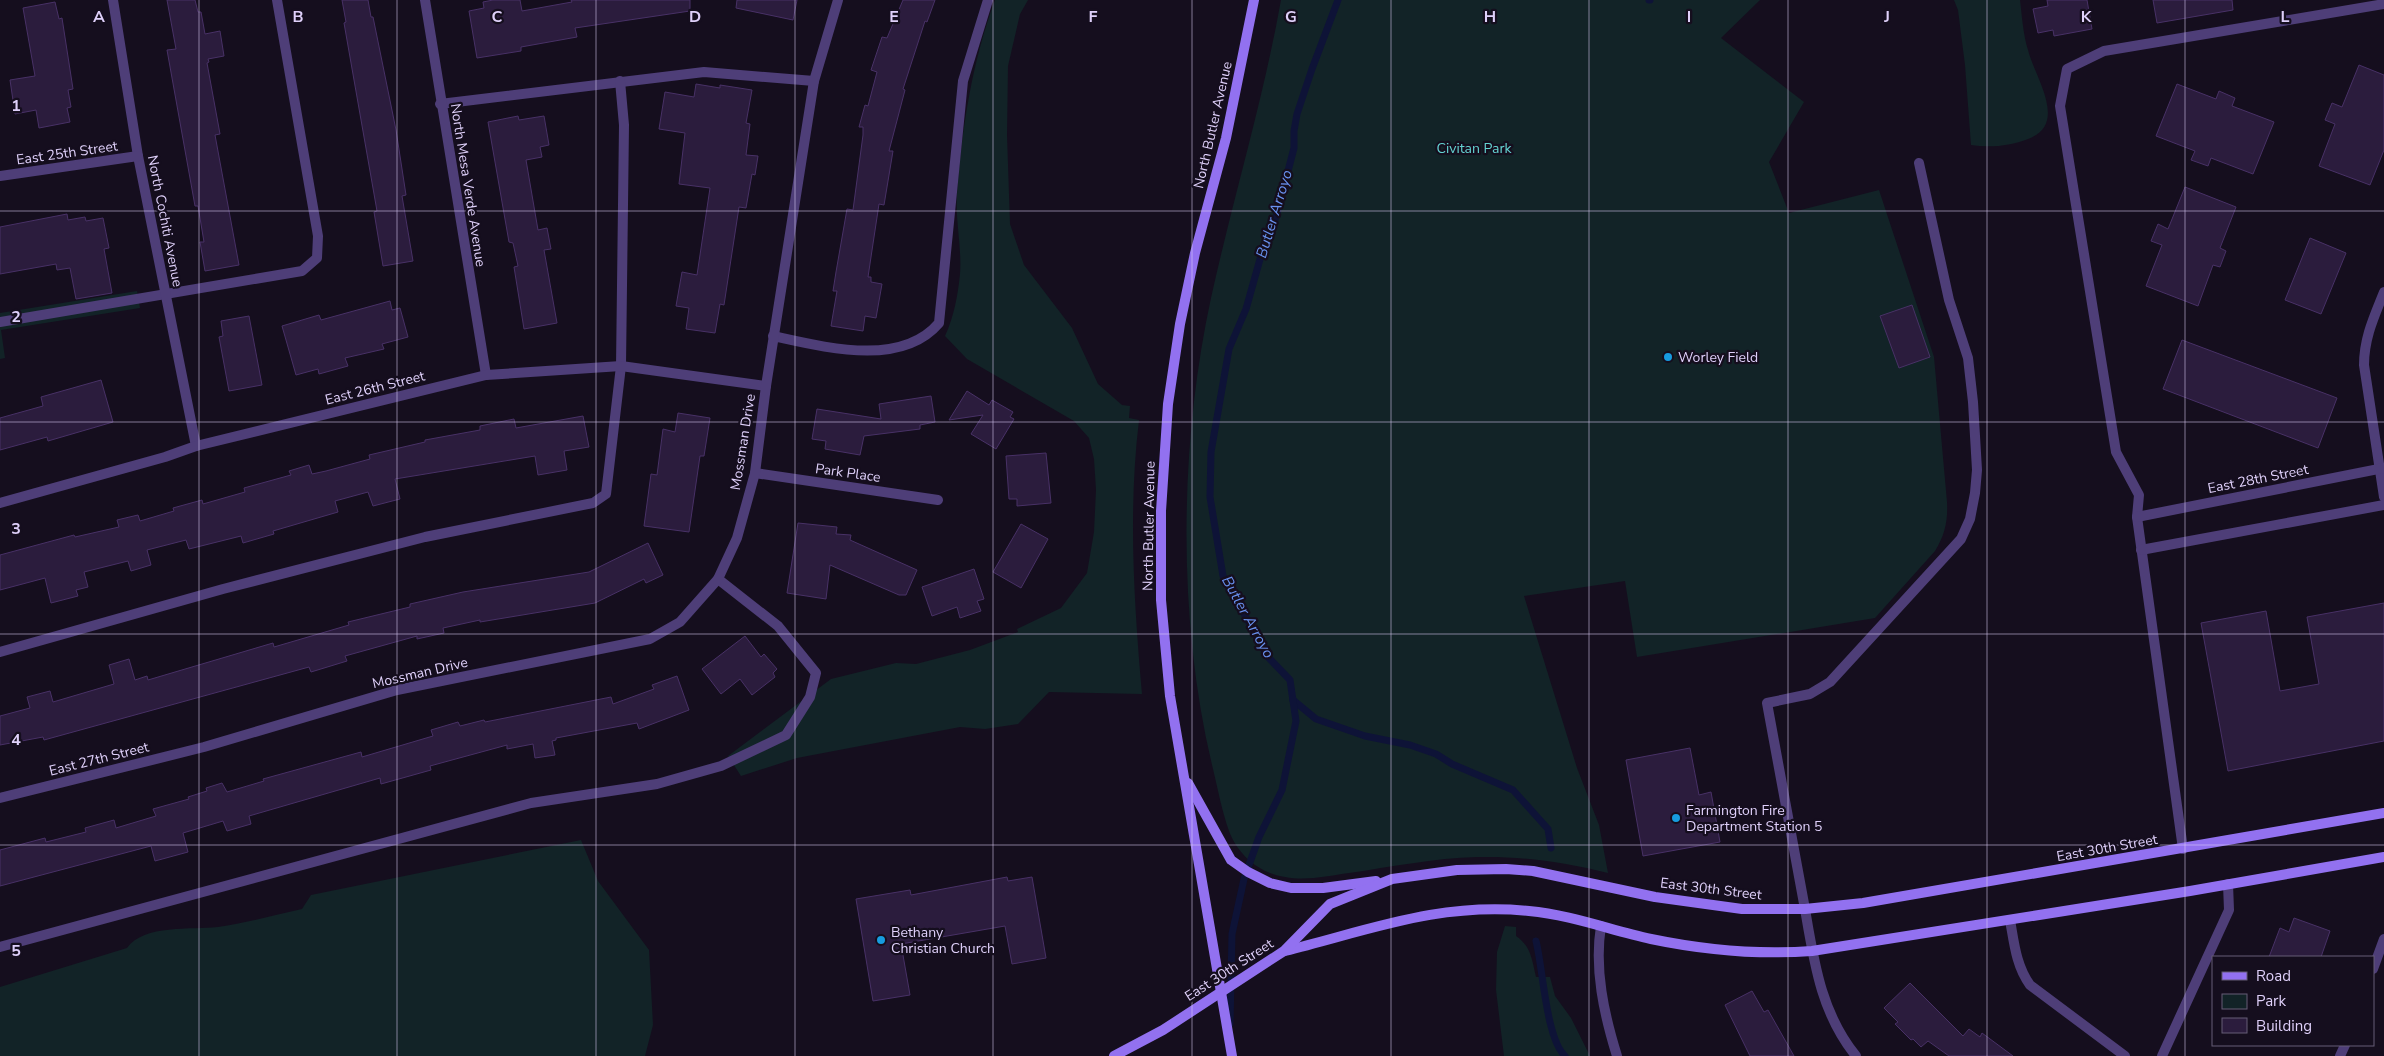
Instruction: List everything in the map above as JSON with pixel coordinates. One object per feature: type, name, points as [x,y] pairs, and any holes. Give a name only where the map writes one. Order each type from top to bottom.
[{"type":"main road","name":"North Butler Avenue","points":[[1232,1056],[1170,696],[1161,600],[1161,511],[1164,438],[1180,324],[1195,253],[1226,138],[1254,0]]},
{"type":"main road","points":[[1184,775],[1231,860],[1248,872],[1270,883],[1291,888],[1323,888],[1392,879]]},
{"type":"main road","name":"East 30th Street","points":[[1114,1056],[1163,1030],[1284,952],[1330,904],[1392,879],[1457,870],[1533,871],[1655,897],[1742,909],[1805,910],[1863,903],[2384,813]]},
{"type":"main road","points":[[1284,952],[1413,916],[1459,910],[1530,911],[1601,926],[1650,939],[1710,949],[1778,954],[1812,951],[2010,920],[2384,857]]},
{"type":"street","name":"North Cochiti Avenue","points":[[113,0],[138,156],[196,446]]},
{"type":"street","points":[[0,322],[302,271],[317,258],[318,236],[277,0]]},
{"type":"street","name":"North Mesa Verde Avenue","points":[[425,0],[440,104],[486,375]]},
{"type":"street","name":"Mossman Drive","points":[[204,747],[396,690],[650,639],[680,622],[718,579],[737,538],[755,473],[773,336],[814,81],[838,0]]},
{"type":"street","points":[[773,336],[824,347],[889,350],[909,345],[928,336],[939,323],[963,81],[988,0]]},
{"type":"street","points":[[2183,849],[2141,550],[2137,517],[2139,496],[2116,452],[2060,106],[2067,69],[2104,51],[2384,4]]},
{"type":"street","points":[[440,104],[704,72],[814,81]]},
{"type":"street","points":[[0,652],[223,589],[425,536],[592,503],[606,494],[621,366],[624,125],[620,81]]},
{"type":"street","name":"East 25th Street","points":[[0,176],[138,156]]},
{"type":"street","points":[[1856,1056],[1826,1009],[1812,951],[1766,703],[1810,694],[1830,682],[1961,539],[1970,520],[1976,493],[1977,470],[1968,358],[1949,300],[1920,163]]},
{"type":"street","points":[[2384,292],[2368,331],[2364,348],[2364,365],[2382,469],[2384,497]]},
{"type":"street","name":"East 26th Street","points":[[0,503],[165,457],[196,446],[486,375],[621,366],[766,386]]},
{"type":"street","name":"East 28th Street","points":[[2137,517],[2382,469]]},
{"type":"street","name":"Park Place","points":[[755,473],[938,500]]},
{"type":"street","points":[[2141,550],[2384,505]]},
{"type":"street","points":[[0,947],[531,803],[666,782],[721,766],[786,735],[810,697],[816,673],[778,626],[718,579]]},
{"type":"street","name":"East 27th Street","points":[[0,798],[204,747]]},
{"type":"street","points":[[2162,1056],[2230,910],[2228,884]]},
{"type":"street","points":[[2010,920],[2023,976],[2030,985],[2126,1056]]},
{"type":"street","points":[[1601,926],[1597,959],[1599,979],[1617,1056]]},
{"type":"street","points":[[2374,966],[2384,938]]},
{"type":"green space","points":[[995,0],[1028,0],[1020,14],[1008,66],[1007,135],[1010,224],[1024,265],[1072,328],[1098,384],[1122,405],[1130,406],[1129,418],[1139,420],[1134,488],[1133,557],[1142,694],[1049,692],[1018,724],[985,729],[960,727],[797,758],[741,776],[728,756],[831,679],[896,663],[916,664],[970,650],[1018,632],[1017,629],[1061,608],[1087,573],[1094,532],[1096,490],[1094,459],[1089,438],[1074,421],[967,359],[945,336],[955,305],[960,274],[957,204],[965,120],[980,47]]},
{"type":"green space","name":"Civitan Park","points":[[1281,0],[1760,0],[1721,38],[1804,102],[1769,162],[1789,213],[1879,190],[1934,357],[1947,502],[1946,522],[1941,539],[1935,551],[1875,618],[1637,657],[1625,581],[1524,596],[1577,768],[1599,825],[1608,873],[1543,861],[1477,857],[1429,861],[1317,878],[1293,878],[1275,875],[1258,867],[1238,848],[1229,831],[1218,793],[1201,712],[1193,654],[1188,594],[1188,473],[1200,355],[1211,298],[1266,75]]},
{"type":"green space","points":[[1954,0],[2020,0],[2026,44],[2046,99],[2048,112],[2046,123],[2040,132],[2028,139],[2007,145],[1971,145],[1965,65],[1958,10]]},
{"type":"green space","points":[[137,291],[140,308],[1,330],[5,358],[0,359],[0,313]]},
{"type":"green space","points":[[581,840],[598,881],[649,950],[653,1025],[645,1056],[0,1056],[0,987],[127,948],[135,940],[156,932],[218,927],[250,921],[302,909],[311,895]]},
{"type":"green space","points":[[1505,926],[1516,927],[1516,936],[1528,949],[1536,977],[1550,977],[1555,996],[1571,1018],[1590,1056],[1504,1056],[1496,990],[1497,952]]},
{"type":"building","points":[[167,0],[195,0],[198,12],[201,12],[205,34],[220,31],[224,56],[208,59],[209,62],[207,63],[220,134],[215,135],[239,265],[205,271],[200,242],[204,242],[198,206],[195,206],[167,50],[176,49]]},
{"type":"building","points":[[342,0],[368,0],[371,17],[373,17],[396,130],[406,195],[402,196],[413,261],[383,266],[374,212],[377,211],[344,23],[346,22]]},
{"type":"building","points":[[520,0],[522,11],[572,2],[571,0],[690,0],[690,11],[575,28],[577,37],[521,47],[521,51],[477,58],[469,11],[484,8],[483,2]]},
{"type":"building","points":[[737,0],[797,0],[793,20],[736,8]]},
{"type":"building","points":[[903,0],[935,0],[927,22],[925,21],[903,89],[905,90],[889,151],[893,151],[884,205],[879,204],[868,277],[871,277],[871,282],[882,284],[876,318],[865,316],[863,331],[831,326],[837,291],[833,291],[847,209],[853,210],[863,135],[863,127],[859,127],[865,105],[868,106],[877,72],[871,70],[882,37],[887,38]]},
{"type":"building","points":[[2047,0],[2087,0],[2092,29],[2054,36],[2053,30],[2038,33],[2033,9],[2048,6]]},
{"type":"building","points":[[2153,0],[2232,0],[2233,10],[2157,23]]},
{"type":"building","points":[[55,2],[59,19],[62,18],[73,89],[68,90],[71,107],[67,108],[70,122],[39,128],[36,110],[15,114],[10,80],[35,76],[23,8]]},
{"type":"building","points":[[2359,65],[2384,75],[2384,150],[2370,185],[2319,166],[2335,124],[2325,120],[2332,103],[2342,107]]},
{"type":"building","points":[[696,84],[720,88],[720,85],[752,90],[746,123],[750,124],[746,155],[758,156],[755,175],[752,174],[746,208],[739,207],[724,305],[720,304],[715,333],[686,329],[689,308],[676,306],[682,272],[697,275],[710,188],[679,184],[685,133],[659,129],[665,92],[694,97]]},
{"type":"building","points":[[2177,84],[2216,99],[2219,91],[2235,98],[2232,106],[2274,122],[2253,174],[2211,158],[2208,166],[2191,160],[2195,151],[2156,136]]},
{"type":"building","points":[[518,116],[519,120],[544,116],[549,145],[540,147],[542,157],[526,160],[538,230],[547,228],[551,249],[544,250],[557,323],[524,329],[514,267],[518,266],[513,243],[509,242],[488,122]]},
{"type":"building","points":[[2185,187],[2236,207],[2220,248],[2226,251],[2220,267],[2213,265],[2198,306],[2146,286],[2162,245],[2151,241],[2158,224],[2168,229]]},
{"type":"building","points":[[67,214],[68,220],[85,217],[86,221],[103,218],[109,248],[104,249],[112,293],[76,299],[70,268],[57,270],[56,264],[0,274],[0,227]]},
{"type":"building","points":[[2310,238],[2346,253],[2321,314],[2285,300]]},
{"type":"building","points":[[390,301],[392,310],[400,308],[408,337],[382,344],[384,349],[345,358],[348,366],[319,374],[318,369],[296,375],[282,326],[319,315],[321,320]]},
{"type":"building","points":[[1912,305],[1930,357],[1899,368],[1880,316]]},
{"type":"building","points":[[249,316],[262,385],[229,391],[219,337],[223,336],[221,321]]},
{"type":"building","points":[[2182,340],[2337,398],[2318,448],[2163,389]]},
{"type":"building","points":[[101,380],[113,422],[48,441],[47,437],[0,450],[0,418],[43,406],[41,397]]},
{"type":"building","points":[[967,391],[989,405],[992,400],[1013,412],[1010,417],[1014,419],[996,449],[971,434],[983,415],[949,420]]},
{"type":"building","points":[[931,396],[935,422],[920,425],[920,429],[864,436],[860,455],[825,449],[826,441],[812,439],[817,409],[881,419],[879,404]]},
{"type":"building","points":[[678,413],[710,418],[704,456],[700,456],[689,532],[644,526],[651,474],[657,475],[663,429],[675,432]]},
{"type":"building","points":[[583,416],[589,447],[564,451],[567,470],[538,475],[535,456],[395,479],[400,499],[373,506],[368,492],[335,501],[338,512],[273,531],[274,534],[243,543],[241,536],[189,549],[186,540],[147,550],[151,565],[131,571],[128,561],[84,572],[88,587],[76,590],[78,596],[51,603],[45,578],[0,590],[0,555],[74,535],[75,537],[119,527],[117,520],[138,515],[140,521],[174,511],[173,508],[202,500],[203,504],[245,492],[244,488],[291,475],[289,471],[309,465],[312,474],[326,471],[370,459],[369,455],[425,442],[425,440],[480,430],[480,426],[514,419],[516,428]]},
{"type":"building","points":[[1046,453],[1051,503],[1017,506],[1017,499],[1009,499],[1006,456]]},
{"type":"building","points":[[798,523],[837,527],[836,534],[851,535],[850,540],[917,570],[906,595],[899,595],[830,565],[826,599],[787,593]]},
{"type":"building","points":[[1021,524],[1048,539],[1021,588],[993,572]]},
{"type":"building","points":[[648,543],[663,575],[646,583],[644,579],[595,603],[480,622],[480,620],[443,628],[444,633],[417,639],[417,636],[345,656],[347,661],[311,672],[309,667],[44,740],[43,737],[0,745],[0,716],[30,708],[27,697],[50,691],[53,702],[114,684],[109,665],[129,659],[135,680],[147,676],[148,680],[273,643],[274,647],[349,625],[348,622],[410,607],[410,604],[463,592],[589,572]]},
{"type":"building","points":[[974,569],[984,599],[977,601],[981,611],[960,618],[957,607],[932,616],[922,587]]},
{"type":"building","points":[[2384,603],[2384,741],[2228,771],[2201,623],[2266,611],[2280,691],[2319,684],[2307,617]]},
{"type":"building","points":[[745,636],[761,657],[764,654],[777,669],[773,673],[775,677],[752,695],[740,679],[721,694],[702,669]]},
{"type":"building","points":[[677,676],[689,710],[639,729],[637,723],[556,738],[556,740],[552,741],[555,755],[535,758],[533,744],[507,749],[507,745],[430,766],[431,770],[381,784],[380,778],[249,816],[251,824],[227,831],[223,821],[183,833],[188,852],[155,861],[151,846],[0,886],[0,850],[45,838],[46,842],[86,832],[85,828],[114,820],[116,828],[156,816],[153,809],[189,799],[188,797],[207,791],[206,788],[222,783],[227,792],[264,781],[263,779],[361,752],[362,757],[433,736],[431,730],[458,722],[460,726],[484,720],[485,722],[611,697],[613,704],[654,689],[652,685]]},
{"type":"building","name":"Farmington Fire Department Station 5","points":[[1690,748],[1699,795],[1711,792],[1720,842],[1643,856],[1626,760]]},
{"type":"building","name":"Bethany Christian Church","points":[[1007,877],[1008,881],[1032,877],[1046,958],[1012,964],[1005,926],[901,944],[910,995],[873,1001],[856,899],[910,890],[911,895]]},
{"type":"building","points":[[2294,918],[2330,931],[2321,956],[2269,956],[2280,928],[2289,932]]},
{"type":"building","points":[[1910,983],[1963,1036],[1969,1029],[1980,1037],[1982,1033],[2013,1056],[1949,1056],[1928,1041],[1921,1047],[1913,1039],[1911,1040],[1895,1024],[1898,1022],[1884,1008]]},
{"type":"building","points":[[1752,991],[1764,1012],[1768,1010],[1794,1056],[1750,1056],[1725,1005]]},
{"type":"waterway","name":"Butler Arroyo","points":[[1230,1024],[1232,934],[1244,879],[1259,837],[1282,790],[1296,721],[1290,680],[1268,657],[1223,576],[1210,497],[1211,452],[1229,349],[1246,309],[1262,252],[1276,217],[1294,148],[1297,114],[1338,0]]},
{"type":"waterway","points":[[1293,700],[1316,719],[1365,736],[1410,745],[1436,754],[1452,764],[1513,790],[1548,829],[1551,848]]},
{"type":"waterway","points":[[1536,941],[1553,1035],[1565,1056]]},
{"type":"place","name":"Worley Field","points":[[1668,357]]},
{"type":"place","name":"Farmington Fire Department Station 5","points":[[1676,818]]},
{"type":"place","name":"Bethany Christian Church","points":[[881,940]]}]
